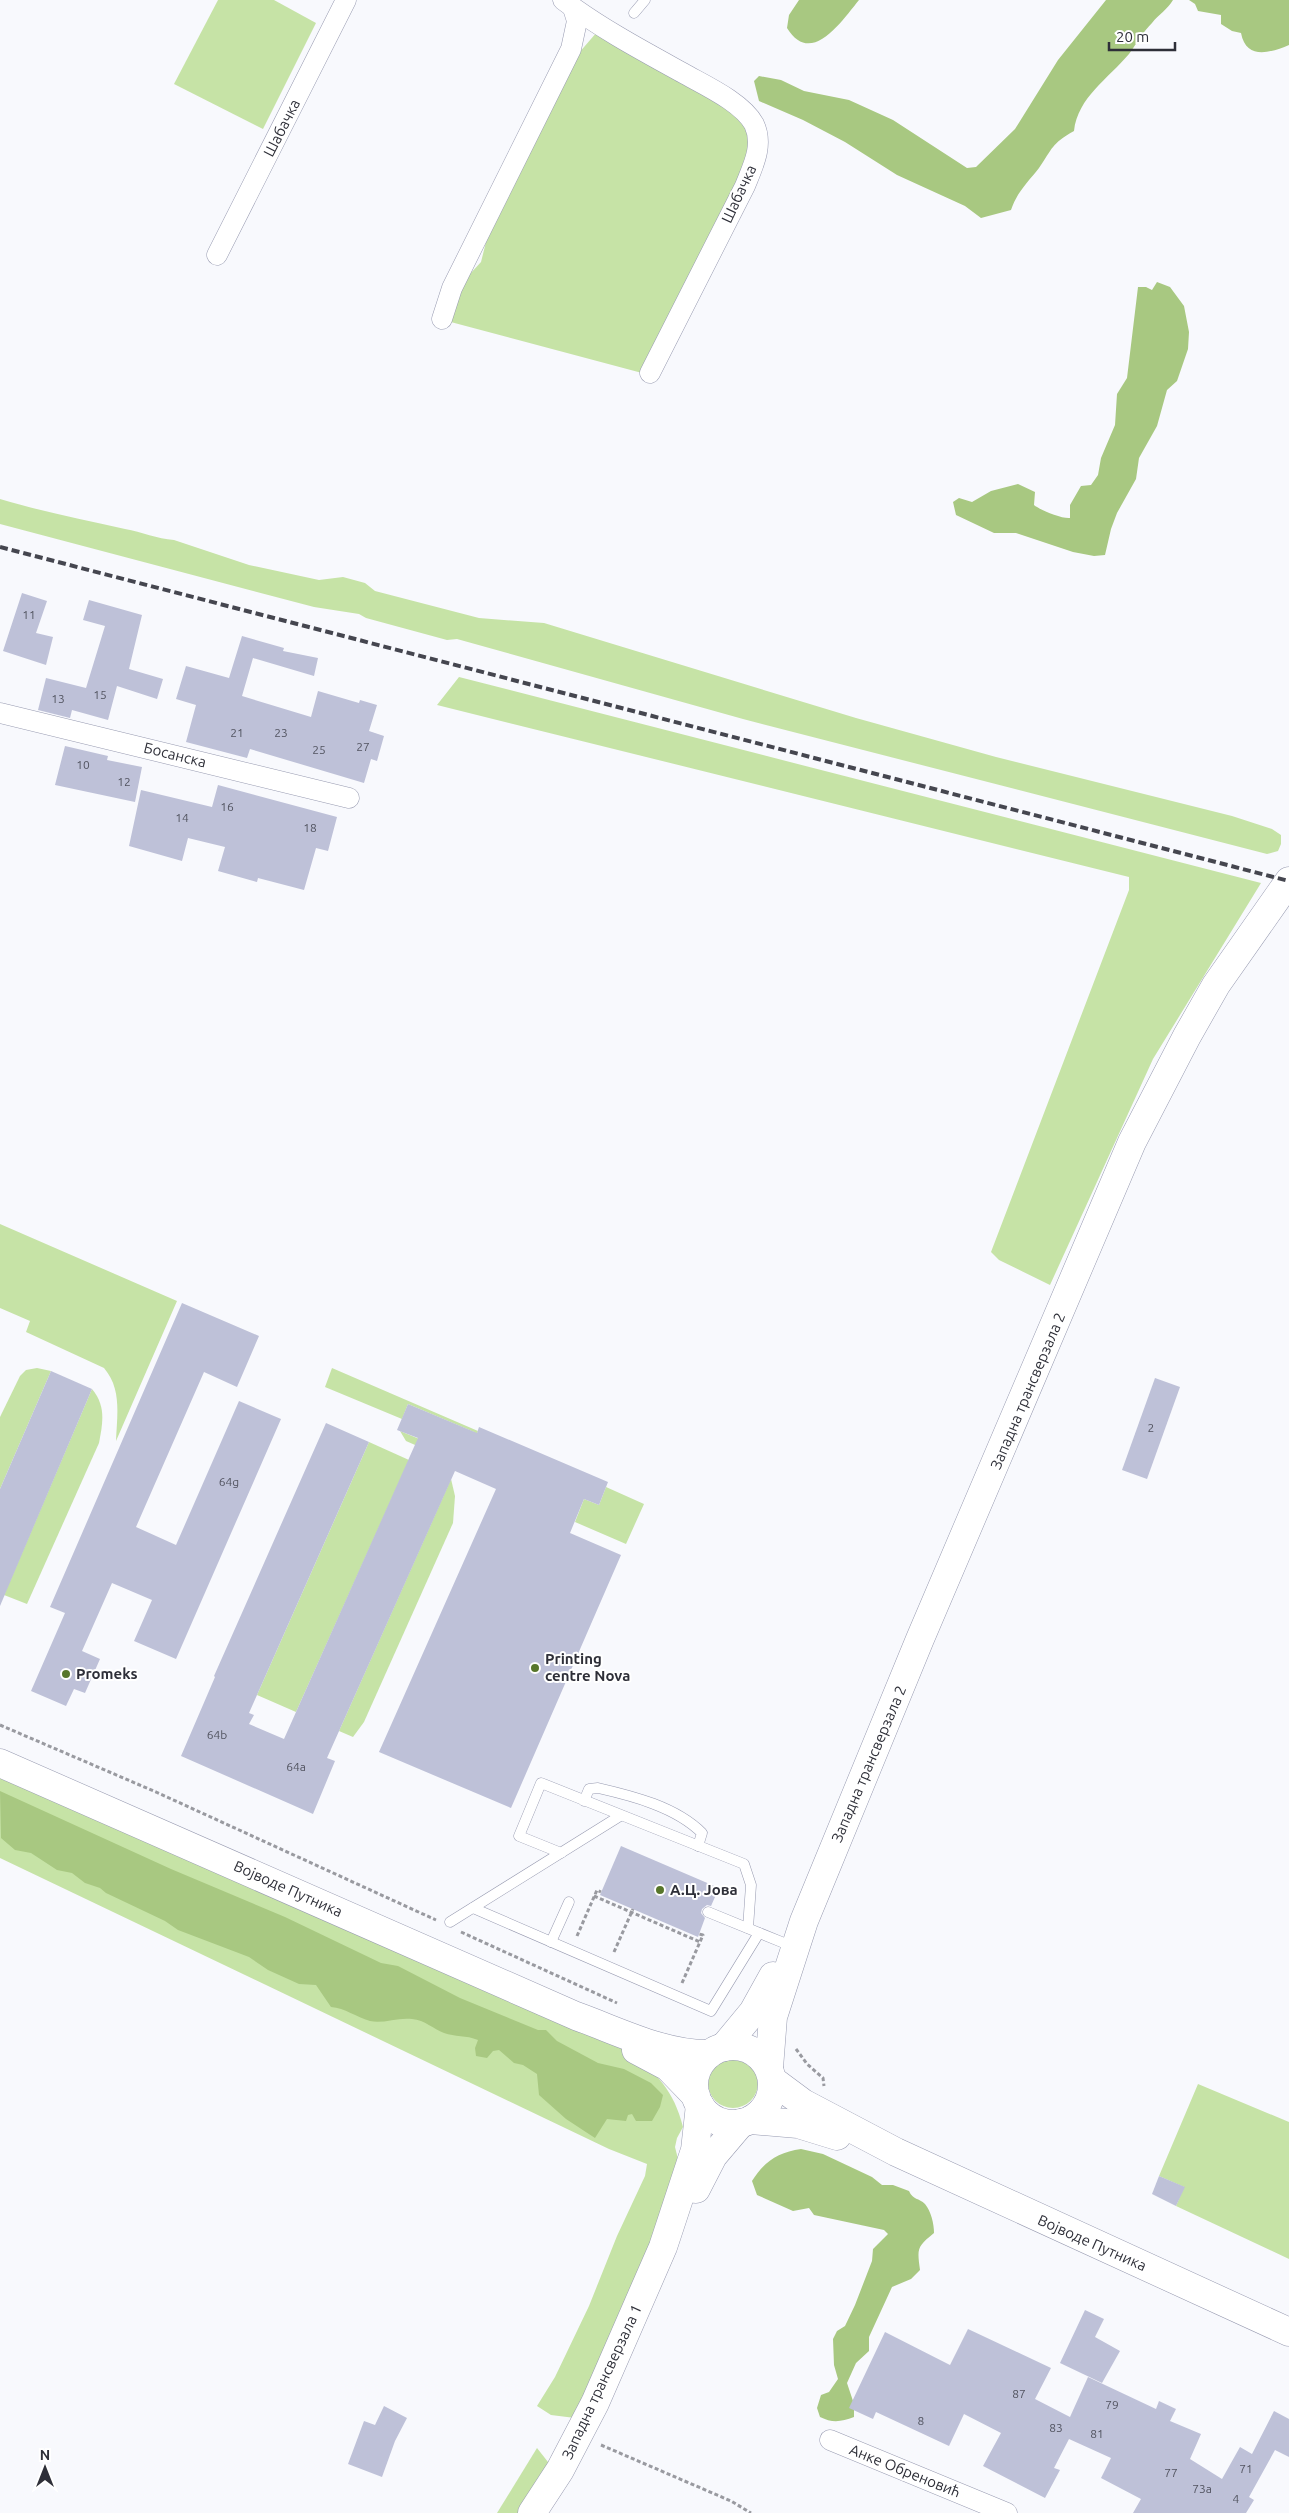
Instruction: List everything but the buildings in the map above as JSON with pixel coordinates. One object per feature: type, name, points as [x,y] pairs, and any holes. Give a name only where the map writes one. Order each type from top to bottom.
[{"type":"main road","name":"Западна трансверзала 2","points":[[771,2074],[773,2017],[804,1921],[920,1639],[1132,1142],[1187,1036],[1216,985],[1289,881]]},
{"type":"main road","name":"Војводе Путника","points":[[0,1763],[576,2016],[660,2046],[693,2054],[717,2050]]},
{"type":"main road","name":"Западна трансверзала 2","points":[[717,2050],[753,2012],[804,1921]]},
{"type":"main road","name":"Војводе Путника","points":[[576,2016],[612,2038],[659,2062],[698,2100]]},
{"type":"main road","points":[[733,2046],[751,2050],[764,2061],[771,2074],[772,2089],[765,2107],[746,2121],[723,2122],[714,2118],[698,2100],[696,2072],[717,2050],[733,2046]]},
{"type":"main road","name":"Војводе Путника","points":[[771,2074],[811,2108],[896,2152],[1289,2332]]},
{"type":"main road","name":"Западна трансверзала 1","points":[[663,2247],[695,2150],[698,2100]]},
{"type":"main road","name":"Војводе Путника","points":[[746,2121],[798,2124],[896,2152]]},
{"type":"main road","name":"Западна трансверзала 1","points":[[532,2513],[560,2470],[595,2403],[663,2247],[713,2156],[746,2121]]},
{"type":"street","name":"Шабачка","points":[[217,255],[346,0]]},
{"type":"street","name":"Шабачка","points":[[442,318],[452,288],[571,48],[577,21],[568,4]]},
{"type":"street","name":"Шабачка","points":[[568,4],[712,89],[742,111],[753,123],[759,140],[756,159],[745,186],[650,373]]},
{"type":"street","name":"Босанска","points":[[0,713],[349,798]]},
{"type":"street","name":"Анке Обреновић","points":[[830,2440],[1007,2513]]},
{"type":"lane","points":[[634,13],[645,0]]},
{"type":"lane","points":[[561,1853],[519,1836],[541,1784],[744,1864],[751,1885],[748,1928]]},
{"type":"lane","points":[[584,1801],[589,1789],[598,1788],[653,1804],[693,1824],[702,1833],[698,1846]]},
{"type":"lane","points":[[450,1922],[620,1816]]},
{"type":"lane","points":[[551,1942],[569,1902]]},
{"type":"lane","points":[[474,1908],[711,2012],[759,1933]]},
{"type":"lane","points":[[708,1912],[784,1943]]},
{"type":"path","points":[[0,1726],[156,1792],[431,1917]]},
{"type":"path","points":[[570,1950],[597,1890],[601,1892]]},
{"type":"path","points":[[594,1896],[700,1942]]},
{"type":"path","points":[[608,1967],[632,1911]]},
{"type":"path","points":[[461,1932],[620,2005]]},
{"type":"path","points":[[677,1997],[703,1935],[699,1934]]},
{"type":"path","points":[[792,2044],[807,2064],[823,2078],[824,2092]]},
{"type":"path","points":[[598,2451],[605,2437]]},
{"type":"path","points":[[601,2445],[731,2501],[751,2513]]},
{"type":"green space","points":[[218,0],[274,0],[316,23],[263,129],[174,84]]},
{"type":"green space","points":[[799,0],[859,0],[835,29],[816,42],[806,43],[796,39],[787,28],[789,15]]},
{"type":"green space","points":[[1106,0],[1173,0],[1146,30],[1129,54],[1088,98],[1081,108],[1074,131],[1061,139],[1053,147],[1020,192],[1011,210],[981,218],[965,206],[897,175],[845,142],[803,120],[759,101],[754,81],[759,76],[781,80],[804,91],[849,100],[893,120],[967,168],[976,167],[1015,129],[1058,60]]},
{"type":"green space","points":[[1189,0],[1289,0],[1289,45],[1267,52],[1253,51],[1244,42],[1241,33],[1232,31],[1221,24],[1221,15],[1198,11],[1195,4]]},
{"type":"green space","points":[[597,32],[611,35],[748,123],[751,157],[642,373],[447,321],[469,275],[481,262],[488,234],[578,54]]},
{"type":"green space","points":[[1157,282],[1170,287],[1184,306],[1189,332],[1188,349],[1177,381],[1167,390],[1157,426],[1139,458],[1136,479],[1117,513],[1105,555],[1094,556],[1073,552],[1016,533],[994,533],[956,515],[953,502],[959,498],[972,502],[991,491],[1018,484],[1035,492],[1034,505],[1037,507],[1057,516],[1070,518],[1070,505],[1081,486],[1091,485],[1098,475],[1101,458],[1115,425],[1117,394],[1127,378],[1138,287],[1146,287],[1152,290]]},
{"type":"green space","points":[[0,499],[47,512],[174,540],[249,565],[319,580],[343,577],[365,583],[375,591],[479,618],[544,623],[856,718],[996,757],[1232,816],[1272,829],[1281,835],[1281,844],[1278,851],[1267,854],[743,719],[457,639],[447,640],[366,618],[359,614],[314,607],[0,524]]},
{"type":"green space","points":[[459,677],[1261,883],[1153,1059],[1050,1285],[999,1260],[991,1252],[1129,890],[1129,877],[437,705]]},
{"type":"green space","points":[[0,1224],[177,1301],[116,1441],[116,1393],[110,1376],[104,1368],[26,1332],[30,1321],[0,1308]]},
{"type":"green space","points":[[37,1368],[51,1371],[0,1489],[0,1417],[20,1376],[26,1370]]},
{"type":"green space","points":[[332,1368],[478,1431],[463,1466],[406,1441],[400,1431],[463,1457],[474,1432],[408,1404],[402,1419],[325,1387]]},
{"type":"green space","points":[[92,1389],[100,1402],[102,1414],[99,1443],[27,1604],[4,1595]]},
{"type":"green space","points":[[369,1442],[409,1460],[296,1712],[257,1695]]},
{"type":"green space","points":[[451,1479],[455,1496],[453,1523],[364,1722],[353,1737],[339,1731]]},
{"type":"green space","points":[[606,1487],[644,1504],[626,1544],[575,1522],[584,1499],[599,1505]]},
{"type":"green space","points":[[0,1769],[628,2050],[663,2083],[675,2103],[683,2127],[675,2147],[680,2167],[645,2259],[575,2418],[551,2415],[537,2406],[555,2377],[589,2306],[617,2236],[645,2176],[647,2164],[609,2149],[0,1858]]},
{"type":"green space","points":[[0,1791],[171,1869],[285,1917],[381,1963],[398,1966],[460,1998],[538,2030],[546,2030],[557,2041],[598,2063],[624,2069],[651,2083],[663,2095],[660,2107],[652,2121],[636,2121],[632,2114],[628,2115],[626,2121],[607,2119],[595,2138],[566,2119],[539,2095],[537,2074],[523,2065],[514,2063],[499,2050],[493,2051],[487,2058],[476,2056],[475,2048],[478,2040],[474,2038],[444,2033],[417,2020],[370,2021],[331,2007],[316,1985],[299,1984],[268,1970],[249,1957],[178,1930],[165,1921],[106,1893],[100,1888],[85,1883],[72,1873],[57,1870],[31,1853],[15,1850],[1,1838]]},
{"type":"green space","points":[[733,2058],[742,2060],[753,2069],[758,2083],[756,2092],[747,2103],[733,2108],[724,2106],[713,2097],[708,2083],[710,2074],[719,2063]]},
{"type":"green space","points":[[1198,2084],[1289,2122],[1289,2259],[1176,2206],[1184,2187],[1159,2176]]},
{"type":"green space","points":[[801,2149],[823,2154],[872,2177],[882,2185],[893,2185],[909,2191],[912,2196],[925,2204],[933,2226],[934,2233],[920,2248],[920,2270],[911,2279],[892,2287],[869,2337],[869,2351],[856,2363],[847,2383],[854,2404],[854,2417],[841,2421],[820,2417],[817,2408],[821,2395],[829,2392],[838,2379],[834,2365],[833,2339],[837,2331],[845,2326],[855,2305],[872,2261],[873,2249],[888,2234],[884,2230],[814,2215],[809,2208],[793,2211],[757,2195],[752,2181],[761,2168],[779,2155]]},
{"type":"green space","points":[[537,2448],[548,2462],[550,2470],[522,2513],[497,2513]]},
{"type":"railway","points":[[0,547],[1289,881]]},
{"type":"place","name":"Printing centre Nova","points":[[535,1668]]},
{"type":"place","name":"Promeks","points":[[66,1674]]},
{"type":"place","name":"А.Ц. Јова","points":[[660,1890]]}]
